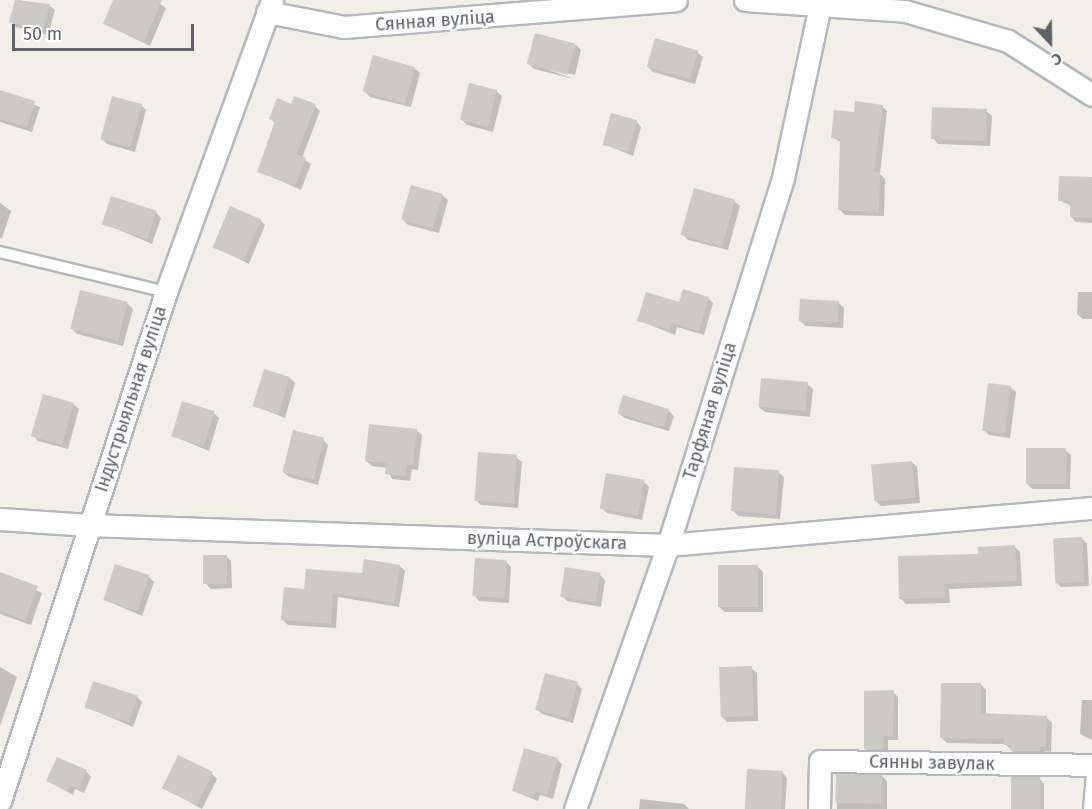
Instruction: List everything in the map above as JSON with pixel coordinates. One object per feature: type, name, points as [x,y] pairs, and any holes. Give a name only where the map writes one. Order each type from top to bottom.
[{"type":"street","name":"Сянная вуліца","points":[[270,6],[344,27],[676,0]]},
{"type":"street","points":[[745,0],[905,11],[1008,41],[1092,95]]},
{"type":"street","name":"Індустрыяльная вуліца","points":[[0,801],[166,292],[270,6]]},
{"type":"street","name":"Тарфяная вуліца","points":[[575,809],[668,545],[783,178],[820,6]]},
{"type":"street","name":"вуліца Астроўскага","points":[[0,519],[89,525],[668,545],[1092,508]]},
{"type":"street","name":"Сянны завулак","points":[[819,809],[820,761],[1092,765]]},
{"type":"lane","points":[[0,252],[166,292]]},
{"type":"lane","points":[[1089,809],[1092,777]]},
{"type":"building","points":[[15,0],[50,4],[43,31],[9,22]]},
{"type":"building","points":[[113,0],[162,0],[144,42],[103,24]]},
{"type":"building","points":[[535,33],[576,44],[567,75],[527,64]]},
{"type":"building","points":[[655,38],[698,50],[690,79],[647,67]]},
{"type":"building","points":[[373,55],[415,67],[405,104],[363,92]]},
{"type":"building","points":[[469,83],[497,90],[488,127],[460,120]]},
{"type":"building","points":[[0,90],[35,101],[27,127],[0,119]]},
{"type":"building","points":[[112,96],[142,104],[130,147],[100,139]]},
{"type":"building","points":[[294,96],[316,104],[297,154],[306,158],[295,186],[257,172],[275,121],[269,119],[277,98],[291,104]]},
{"type":"building","points":[[855,101],[883,105],[874,172],[880,172],[879,212],[838,210],[840,139],[831,138],[834,110],[854,112]]},
{"type":"building","points":[[932,107],[987,109],[986,141],[931,139]]},
{"type":"building","points":[[611,113],[637,120],[629,152],[602,145]]},
{"type":"building","points":[[1059,176],[1092,177],[1092,218],[1070,217],[1070,201],[1058,201]]},
{"type":"building","points":[[411,185],[443,194],[433,229],[401,220]]},
{"type":"building","points":[[694,188],[735,200],[722,247],[680,235]]},
{"type":"building","points":[[111,196],[157,211],[147,239],[102,225]]},
{"type":"building","points":[[230,206],[261,219],[244,261],[212,247]]},
{"type":"building","points":[[683,289],[709,297],[699,331],[672,323],[670,330],[637,321],[646,292],[679,302]]},
{"type":"building","points":[[80,290],[128,302],[118,341],[70,329]]},
{"type":"building","points":[[800,299],[839,301],[838,323],[799,321]]},
{"type":"building","points":[[264,369],[290,377],[278,414],[253,406]]},
{"type":"building","points":[[761,378],[808,382],[805,411],[758,407]]},
{"type":"building","points":[[988,383],[1011,386],[1005,433],[982,431]]},
{"type":"building","points":[[43,394],[74,403],[62,445],[31,436]]},
{"type":"building","points":[[623,395],[669,409],[663,427],[617,413]]},
{"type":"building","points":[[182,401],[215,411],[204,446],[171,436]]},
{"type":"building","points":[[369,424],[417,429],[413,465],[407,465],[405,477],[385,474],[386,463],[365,461]]},
{"type":"building","points":[[293,430],[324,438],[314,479],[283,472]]},
{"type":"building","points":[[1026,448],[1066,448],[1066,484],[1026,484]]},
{"type":"building","points":[[478,452],[517,455],[513,504],[475,501]]},
{"type":"building","points":[[912,461],[915,498],[874,501],[871,465]]},
{"type":"building","points":[[734,467],[779,470],[776,514],[731,511]]},
{"type":"building","points":[[606,473],[644,480],[638,515],[600,508]]},
{"type":"building","points":[[1082,537],[1084,582],[1055,583],[1053,539]]},
{"type":"building","points":[[1015,545],[1017,581],[944,584],[945,598],[899,599],[898,556],[978,554],[978,547]]},
{"type":"building","points":[[203,555],[227,555],[227,584],[203,584]]},
{"type":"building","points":[[475,558],[507,560],[504,598],[472,596]]},
{"type":"building","points":[[364,559],[400,565],[394,603],[333,593],[331,624],[281,620],[284,587],[304,589],[306,569],[362,573]]},
{"type":"building","points":[[115,564],[149,575],[137,611],[103,600]]},
{"type":"building","points":[[718,565],[758,565],[758,607],[718,607]]},
{"type":"building","points":[[565,567],[601,573],[596,602],[560,597]]},
{"type":"building","points":[[0,572],[38,586],[25,621],[0,611]]},
{"type":"building","points":[[752,666],[754,716],[721,717],[719,667]]},
{"type":"building","points":[[545,673],[578,682],[568,719],[535,710]]},
{"type":"building","points":[[93,681],[138,696],[129,722],[84,708]]},
{"type":"building","points":[[941,683],[981,683],[981,713],[1047,716],[1046,747],[1040,747],[1040,751],[1011,751],[1011,745],[1004,745],[1004,739],[940,738]]},
{"type":"building","points":[[894,690],[893,736],[884,736],[883,749],[864,749],[864,691]]},
{"type":"building","points":[[524,748],[558,758],[547,795],[535,791],[533,797],[512,791]]},
{"type":"building","points":[[178,755],[213,772],[197,805],[162,788]]},
{"type":"building","points":[[57,757],[87,770],[78,789],[70,785],[67,791],[46,781]]},
{"type":"building","points":[[747,769],[783,771],[781,809],[745,809]]},
{"type":"building","points":[[836,774],[882,775],[881,804],[835,803]]},
{"type":"building","points":[[1011,777],[1040,777],[1040,809],[1011,809]]}]
